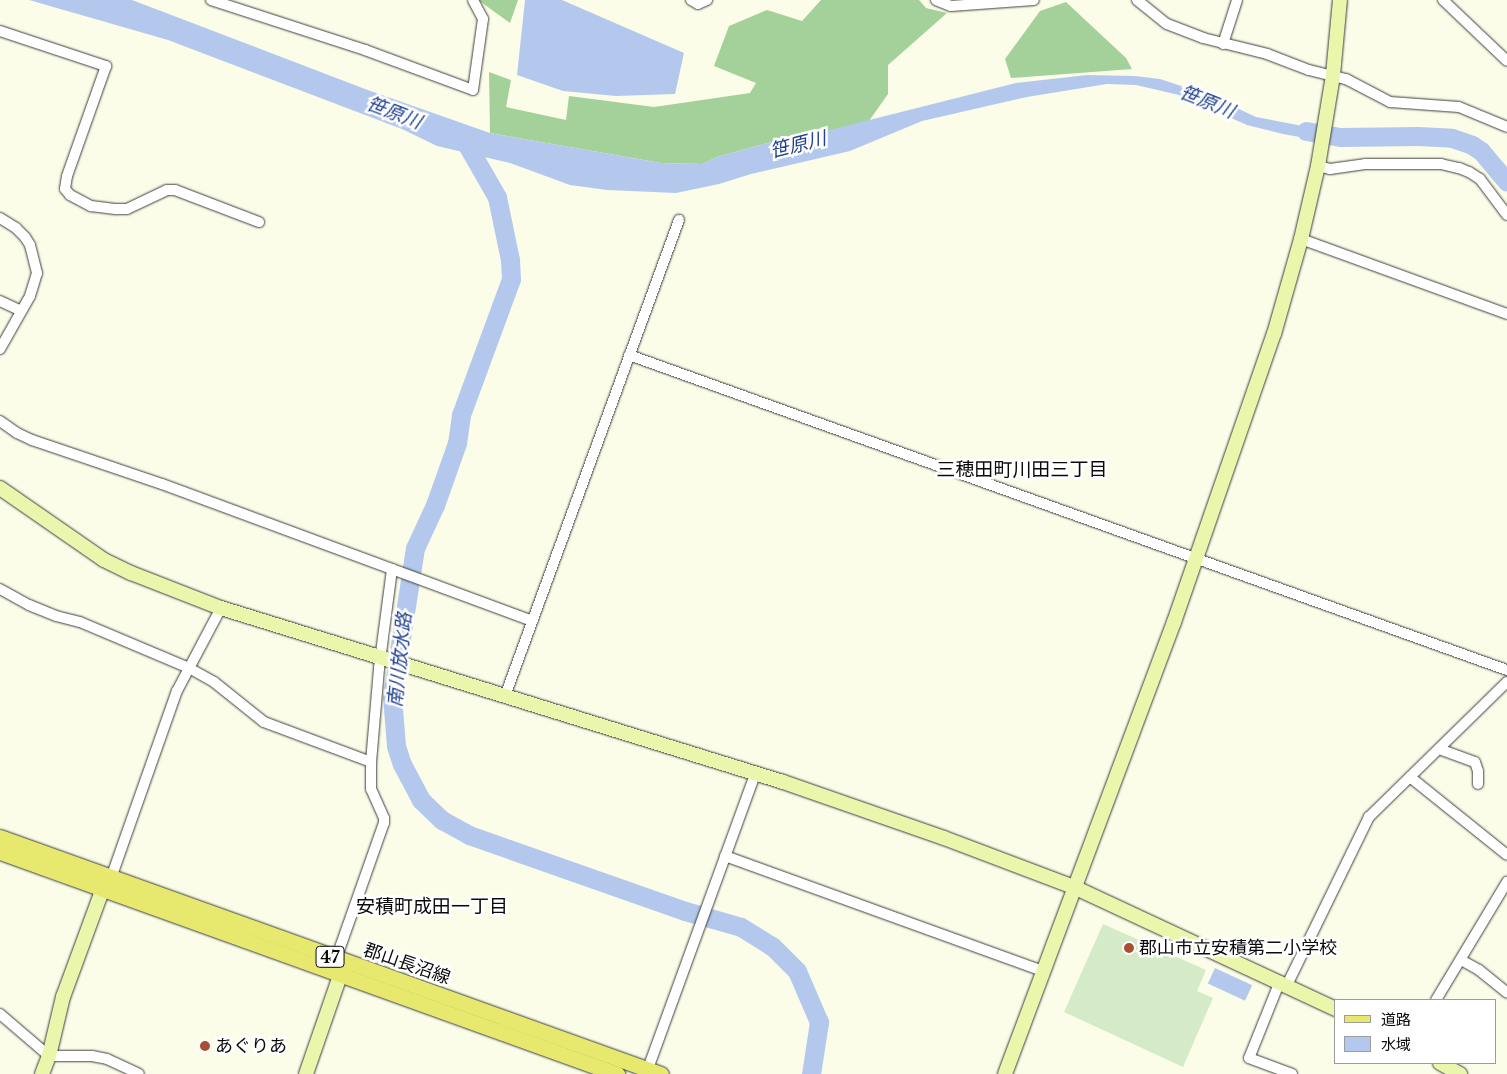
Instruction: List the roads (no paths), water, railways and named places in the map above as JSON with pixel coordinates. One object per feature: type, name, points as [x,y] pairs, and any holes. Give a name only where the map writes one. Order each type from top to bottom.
[{"type":"main road","name":"郡山長沼線","points":[[0,837],[107,881],[340,966],[617,1074]]},
{"type":"main road","name":"郡山長沼線","points":[[0,852],[107,881]]},
{"type":"main road","name":"郡山長沼線","points":[[340,966],[652,1072]]},
{"type":"street","points":[[211,0],[365,50],[473,90],[483,19],[473,0]]},
{"type":"street","points":[[691,0],[698,4],[707,0]]},
{"type":"street","points":[[936,0],[951,6],[1034,0]]},
{"type":"street","points":[[1137,0],[1167,24],[1223,44],[1267,54],[1309,70],[1334,75],[1390,102],[1459,107],[1507,127]]},
{"type":"street","points":[[1223,44],[1237,0]]},
{"type":"street","points":[[1005,1074],[1196,558],[1274,334],[1301,239],[1318,166],[1334,75],[1340,0]]},
{"type":"street","points":[[1443,0],[1507,61]]},
{"type":"street","points":[[0,31],[106,66],[67,176],[65,189],[70,195],[91,206],[117,210],[127,209],[166,190],[175,190],[259,222]]},
{"type":"street","points":[[1318,166],[1330,169],[1365,164],[1442,164],[1459,168],[1480,179],[1507,215]]},
{"type":"street","points":[[0,218],[16,228],[30,245],[36,266],[37,279],[0,349]]},
{"type":"street","points":[[505,696],[679,220]]},
{"type":"street","points":[[1301,239],[1507,314]]},
{"type":"street","points":[[0,301],[21,311]]},
{"type":"street","points":[[629,355],[1507,670]]},
{"type":"street","points":[[0,421],[26,438],[162,484],[533,621]]},
{"type":"street","points":[[0,488],[104,560],[131,574],[221,608],[755,774],[944,838],[1074,887],[1334,1008]]},
{"type":"street","points":[[306,1074],[384,823],[384,818],[371,789],[371,762],[392,569]]},
{"type":"street","points":[[0,589],[28,605],[87,625],[189,668],[214,682],[264,722],[371,762]]},
{"type":"street","points":[[42,1074],[49,1056],[63,997],[166,721],[189,668],[221,608]]},
{"type":"street","points":[[1292,1074],[1249,1058],[1283,983],[1306,947],[1363,827],[1375,810],[1507,682]]},
{"type":"street","points":[[1439,749],[1474,762],[1478,771],[1478,784]]},
{"type":"street","points":[[652,1072],[697,933],[755,774]]},
{"type":"street","points":[[1410,778],[1507,855]]},
{"type":"street","points":[[725,856],[1043,971]]},
{"type":"street","points":[[1437,999],[1507,882]]},
{"type":"street","points":[[1461,960],[1479,970],[1507,993]]},
{"type":"street","points":[[0,1014],[49,1056],[92,1056],[107,1059],[140,1074]]},
{"type":"street","points":[[1442,1064],[1460,1074]]},
{"type":"water","points":[[29,0],[132,0],[365,89],[490,133],[661,163],[702,164],[717,157],[771,142],[798,138],[1016,83],[1087,75],[1135,76],[1160,79],[1209,95],[1256,117],[1319,129],[1316,140],[1283,134],[1247,125],[1179,95],[1136,85],[1107,84],[1027,97],[922,121],[850,151],[751,174],[719,184],[676,193],[607,190],[570,185],[510,163],[437,146],[402,129],[168,40]]},
{"type":"water","points":[[525,0],[562,0],[684,53],[675,94],[616,96],[563,91],[517,75]]},
{"type":"water","points":[[1215,968],[1252,985],[1245,1001],[1208,983]]},
{"type":"waterway","name":"笹原川","points":[[1306,131],[1341,137],[1418,136],[1452,138],[1472,145],[1481,151],[1507,182]]},
{"type":"waterway","name":"南川放水路","points":[[462,136],[497,197],[510,260],[511,279],[461,415],[457,443],[435,505],[415,548],[392,696],[396,746],[402,764],[421,800],[442,820],[469,835],[685,911],[741,927],[772,946],[797,971],[819,1022],[811,1074]]},
{"type":"place","name":"郡山市立安積第二小学校","points":[[1129,948]]},
{"type":"place","name":"あぐりあ","points":[[205,1046]]},
{"type":"district","name":"三穂田町川田三丁目","points":[[1022,470]]},
{"type":"district","name":"安積町成田一丁目","points":[[432,907]]}]
